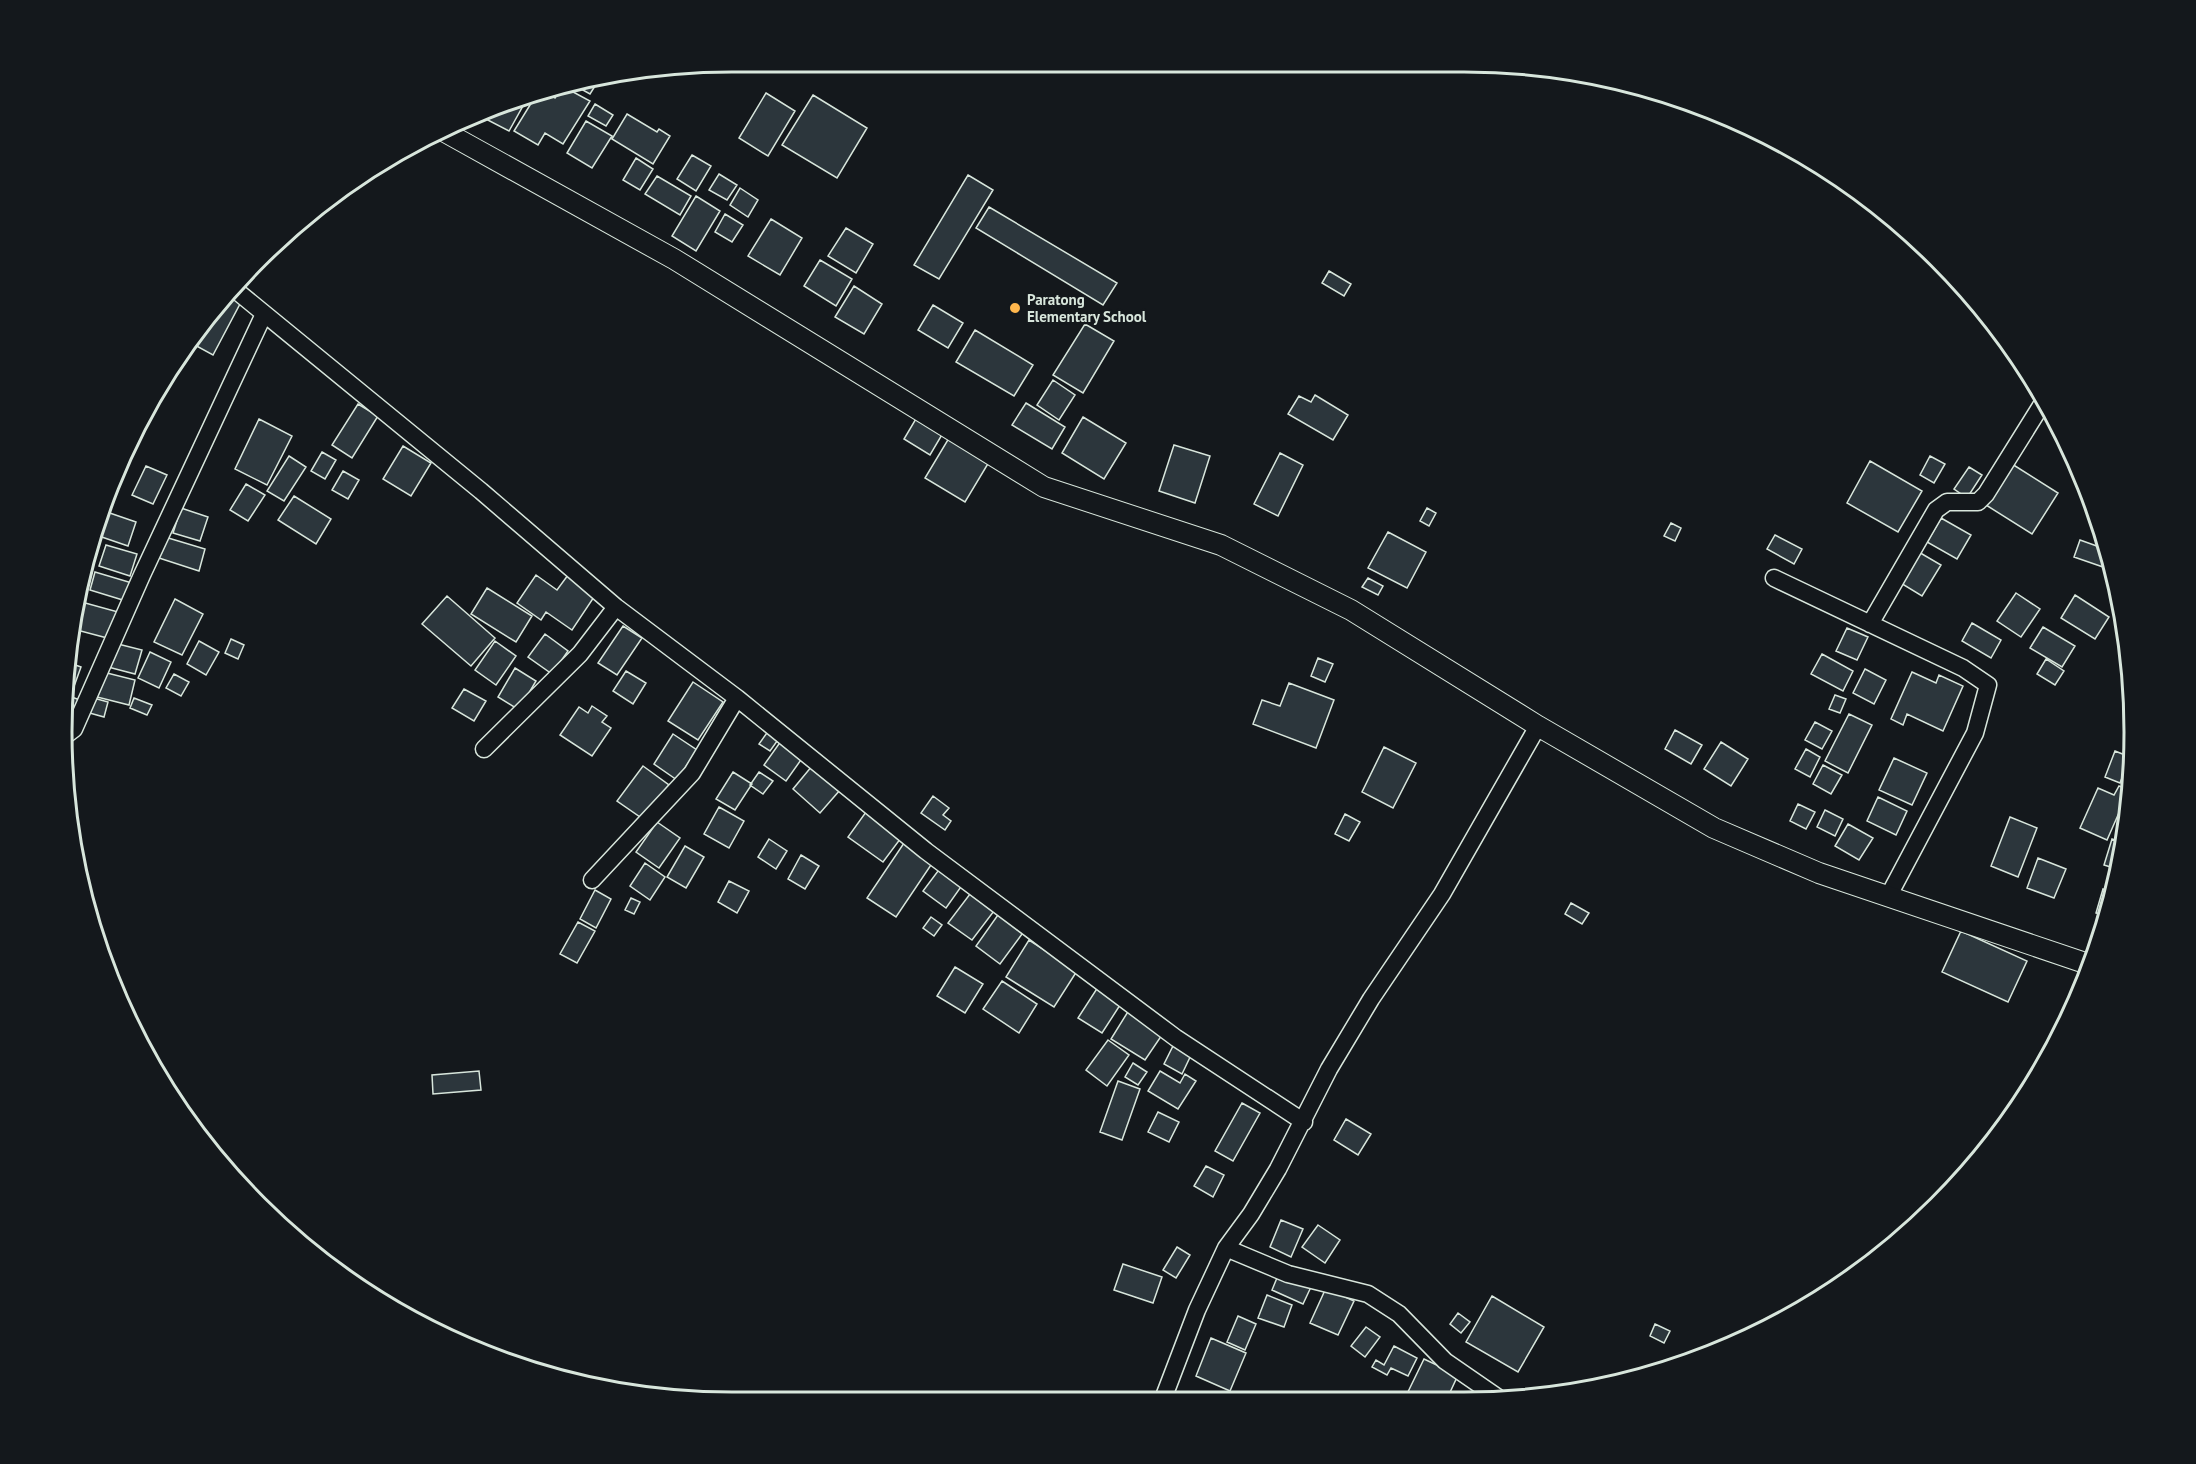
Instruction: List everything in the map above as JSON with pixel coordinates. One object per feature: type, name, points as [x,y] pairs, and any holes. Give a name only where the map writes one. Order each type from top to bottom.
[{"type":"street","points":[[451,135],[675,259],[1044,487],[1221,545],[1351,610],[1538,726],[1714,828],[1762,851],[1888,897],[2082,962]]},
{"type":"street","points":[[240,293],[481,491],[616,607],[737,698],[926,851],[1167,1032],[1304,1122]]},
{"type":"street","points":[[72,730],[264,314]]},
{"type":"street","points":[[1870,624],[1936,510],[1947,502],[1978,502],[1986,494],[2039,408]]},
{"type":"street","points":[[1774,578],[1963,668],[1988,685],[1975,733],[1888,897]]},
{"type":"street","points":[[484,749],[568,668],[616,607]]},
{"type":"street","points":[[592,880],[692,773],[737,698]]},
{"type":"street","points":[[1166,1392],[1197,1310],[1226,1248],[1251,1214],[1304,1122],[1329,1069],[1371,999],[1442,894],[1538,726]]},
{"type":"street","points":[[1226,1248],[1288,1274],[1368,1294],[1399,1314],[1445,1361],[1489,1391]]},
{"type":"building","points":[[594,87],[590,94],[582,90]]},
{"type":"building","points":[[572,92],[590,101],[563,144],[545,133],[538,145],[514,131],[531,104],[553,97],[555,98],[557,95]]},
{"type":"building","points":[[766,93],[795,111],[768,156],[739,138]]},
{"type":"building","points":[[813,95],[867,128],[837,178],[782,145]]},
{"type":"building","points":[[595,104],[613,115],[606,126],[588,116]]},
{"type":"building","points":[[523,106],[509,131],[486,119]]},
{"type":"building","points":[[627,114],[657,132],[659,129],[670,136],[653,164],[612,139]]},
{"type":"building","points":[[586,121],[612,136],[592,168],[567,153]]},
{"type":"building","points":[[692,155],[711,166],[696,191],[677,179]]},
{"type":"building","points":[[636,158],[653,169],[640,190],[623,180]]},
{"type":"building","points":[[719,174],[737,185],[727,200],[709,190]]},
{"type":"building","points":[[968,175],[993,190],[939,279],[914,265]]},
{"type":"building","points":[[657,176],[691,196],[680,215],[645,194]]},
{"type":"building","points":[[740,188],[758,200],[748,217],[730,205]]},
{"type":"building","points":[[696,196],[720,211],[696,251],[672,236]]},
{"type":"building","points":[[989,207],[1117,283],[1103,305],[976,228]]},
{"type":"building","points":[[725,214],[743,225],[732,242],[715,232]]},
{"type":"building","points":[[771,219],[802,238],[780,275],[748,256]]},
{"type":"building","points":[[846,228],[873,244],[856,273],[828,256]]},
{"type":"building","points":[[820,260],[852,279],[836,306],[804,286]]},
{"type":"building","points":[[1329,271],[1351,284],[1344,296],[1322,283]]},
{"type":"building","points":[[854,286],[882,304],[864,334],[835,317]]},
{"type":"building","points":[[235,299],[241,302],[213,355],[197,346]]},
{"type":"building","points":[[933,305],[963,323],[948,348],[918,330]]},
{"type":"building","points":[[1085,324],[1114,341],[1083,393],[1053,375]]},
{"type":"building","points":[[975,330],[1033,365],[1014,396],[956,362]]},
{"type":"building","points":[[1053,380],[1075,395],[1059,420],[1037,405]]},
{"type":"building","points":[[1315,395],[1348,415],[1333,440],[1288,414],[1299,396],[1311,402]]},
{"type":"building","points":[[1026,403],[1065,427],[1052,449],[1012,425]]},
{"type":"building","points":[[358,404],[378,416],[352,458],[332,445]]},
{"type":"building","points":[[917,417],[943,433],[930,455],[904,439]]},
{"type":"building","points":[[1083,417],[1126,443],[1104,479],[1062,453]]},
{"type":"building","points":[[259,419],[292,436],[267,485],[235,469]]},
{"type":"building","points":[[949,438],[989,462],[965,502],[925,478]]},
{"type":"building","points":[[1174,445],[1210,456],[1195,503],[1159,491]]},
{"type":"building","points":[[403,446],[431,463],[411,496],[383,479]]},
{"type":"building","points":[[322,452],[336,460],[325,479],[311,471]]},
{"type":"building","points":[[1280,453],[1303,465],[1278,516],[1254,504]]},
{"type":"building","points":[[289,456],[306,467],[284,501],[267,491]]},
{"type":"building","points":[[1930,456],[1945,464],[1934,483],[1920,475]]},
{"type":"building","points":[[1870,461],[1922,491],[1898,532],[1847,503]]},
{"type":"building","points":[[2012,464],[2058,493],[2032,534],[1986,505]]},
{"type":"building","points":[[146,466],[167,475],[153,504],[132,495]]},
{"type":"building","points":[[1969,467],[1982,475],[1967,498],[1954,489]]},
{"type":"building","points":[[343,471],[359,480],[348,499],[332,490]]},
{"type":"building","points":[[246,484],[265,495],[248,521],[230,510]]},
{"type":"building","points":[[294,496],[331,519],[316,544],[278,520]]},
{"type":"building","points":[[181,508],[208,517],[200,541],[173,533]]},
{"type":"building","points":[[1427,508],[1436,513],[1429,526],[1420,521]]},
{"type":"building","points":[[110,513],[136,522],[128,546],[102,537]]},
{"type":"building","points":[[1941,518],[1971,535],[1957,559],[1927,542]]},
{"type":"building","points":[[1671,523],[1681,528],[1675,541],[1664,536]]},
{"type":"building","points":[[1388,532],[1426,552],[1407,588],[1368,568]]},
{"type":"building","points":[[1775,535],[1802,549],[1794,564],[1767,549]]},
{"type":"building","points":[[165,537],[205,549],[199,571],[159,558]]},
{"type":"building","points":[[2080,540],[2097,546],[2103,567],[2074,557]]},
{"type":"building","points":[[106,545],[137,554],[130,576],[99,566]]},
{"type":"building","points":[[1917,551],[1941,565],[1922,596],[1899,582]]},
{"type":"building","points":[[95,572],[132,583],[126,601],[90,590]]},
{"type":"building","points":[[536,575],[557,590],[568,575],[596,594],[572,630],[546,612],[541,620],[517,603]]},
{"type":"building","points":[[1368,578],[1383,586],[1378,595],[1362,587]]},
{"type":"building","points":[[487,588],[532,616],[516,642],[471,614]]},
{"type":"building","points":[[2016,593],[2040,609],[2021,637],[1997,621]]},
{"type":"building","points":[[2075,595],[2109,617],[2095,639],[2061,618]]},
{"type":"building","points":[[447,596],[495,638],[471,666],[422,624]]},
{"type":"building","points":[[175,599],[203,614],[182,655],[154,642]]},
{"type":"building","points":[[85,603],[118,612],[111,639],[80,631]]},
{"type":"building","points":[[1972,623],[2001,640],[1991,658],[1962,641]]},
{"type":"building","points":[[623,626],[642,638],[617,675],[598,663]]},
{"type":"building","points":[[2043,627],[2075,646],[2062,667],[2030,648]]},
{"type":"building","points":[[1847,628],[1868,637],[1857,660],[1836,651]]},
{"type":"building","points":[[545,634],[568,651],[552,674],[528,657]]},
{"type":"building","points":[[231,639],[244,645],[238,659],[225,653]]},
{"type":"building","points":[[199,641],[219,652],[206,675],[187,664]]},
{"type":"building","points":[[495,641],[516,656],[496,685],[475,670]]},
{"type":"building","points":[[114,643],[142,650],[135,674],[108,667]]},
{"type":"building","points":[[150,652],[171,662],[159,688],[138,678]]},
{"type":"building","points":[[1822,654],[1853,671],[1843,691],[1811,674]]},
{"type":"building","points":[[1318,658],[1333,664],[1325,682],[1311,676]]},
{"type":"building","points":[[2046,659],[2064,671],[2055,685],[2037,674]]},
{"type":"building","points":[[76,665],[81,667],[73,689]]},
{"type":"building","points":[[515,668],[536,681],[519,710],[498,697]]},
{"type":"building","points":[[1865,669],[1886,680],[1874,704],[1853,693]]},
{"type":"building","points":[[626,671],[646,683],[633,704],[613,691]]},
{"type":"building","points":[[103,672],[135,680],[129,705],[97,697]]},
{"type":"building","points":[[1912,672],[1936,683],[1939,675],[1963,686],[1943,731],[1907,714],[1903,725],[1891,719]]},
{"type":"building","points":[[174,674],[189,682],[181,696],[166,688]]},
{"type":"building","points":[[693,682],[723,702],[698,740],[668,721]]},
{"type":"building","points":[[1289,683],[1334,700],[1316,748],[1253,724],[1262,700],[1280,706]]},
{"type":"building","points":[[464,689],[486,701],[474,721],[452,708]]},
{"type":"building","points":[[1835,695],[1846,699],[1840,713],[1829,709]]},
{"type":"building","points":[[73,697],[80,700],[72,721]]},
{"type":"building","points":[[90,697],[108,702],[104,717],[86,712]]},
{"type":"building","points":[[134,698],[152,705],[147,715],[130,708]]},
{"type":"building","points":[[592,706],[607,716],[602,722],[611,728],[592,756],[560,735],[579,707],[588,713]]},
{"type":"building","points":[[1849,714],[1872,725],[1848,773],[1825,761]]},
{"type":"building","points":[[1815,722],[1832,731],[1822,749],[1805,740]]},
{"type":"building","points":[[769,730],[780,737],[770,751],[759,744]]},
{"type":"building","points":[[1675,730],[1702,745],[1691,764],[1665,749]]},
{"type":"building","points":[[673,734],[697,750],[677,780],[654,764]]},
{"type":"building","points":[[781,741],[803,757],[786,781],[764,765]]},
{"type":"building","points":[[1721,742],[1748,759],[1731,786],[1704,769]]},
{"type":"building","points":[[1384,747],[1416,763],[1393,808],[1362,792]]},
{"type":"building","points":[[1806,749],[1820,757],[1810,777],[1795,769]]},
{"type":"building","points":[[2115,751],[2123,754],[2123,775],[2120,783],[2105,777]]},
{"type":"building","points":[[1894,758],[1927,773],[1912,805],[1879,790]]},
{"type":"building","points":[[1823,765],[1842,775],[1831,794],[1813,784]]},
{"type":"building","points":[[643,766],[669,785],[643,819],[617,801]]},
{"type":"building","points":[[812,766],[840,790],[820,813],[793,789]]},
{"type":"building","points":[[733,772],[752,784],[735,810],[716,799]]},
{"type":"building","points":[[759,772],[773,781],[763,794],[750,785]]},
{"type":"building","points":[[2119,786],[2122,787],[2118,814],[2107,840],[2080,828],[2098,788],[2114,795]]},
{"type":"building","points":[[933,796],[949,808],[943,815],[951,821],[945,830],[921,813]]},
{"type":"building","points":[[1878,797],[1907,811],[1896,835],[1867,821]]},
{"type":"building","points":[[1798,804],[1815,812],[1806,829],[1790,821]]},
{"type":"building","points":[[719,807],[744,821],[729,848],[704,834]]},
{"type":"building","points":[[1825,810],[1843,819],[1835,836],[1817,827]]},
{"type":"building","points":[[866,812],[901,838],[883,862],[848,837]]},
{"type":"building","points":[[1345,814],[1360,822],[1349,841],[1335,834]]},
{"type":"building","points":[[2010,817],[2037,828],[2018,877],[1991,866]]},
{"type":"building","points":[[657,822],[680,838],[659,868],[636,852]]},
{"type":"building","points":[[1848,824],[1873,838],[1859,860],[1835,846]]},
{"type":"building","points":[[769,839],[787,851],[776,869],[758,857]]},
{"type":"building","points":[[2112,839],[2114,840],[2110,867],[2104,865]]},
{"type":"building","points":[[904,843],[933,862],[896,917],[867,898]]},
{"type":"building","points":[[685,846],[704,857],[686,888],[667,877]]},
{"type":"building","points":[[801,855],[819,866],[805,889],[788,879]]},
{"type":"building","points":[[2038,858],[2066,869],[2054,898],[2027,888]]},
{"type":"building","points":[[645,863],[665,877],[650,900],[630,886]]},
{"type":"building","points":[[941,867],[963,884],[946,908],[923,891]]},
{"type":"building","points":[[729,881],[749,891],[737,913],[718,902]]},
{"type":"building","points":[[2103,889],[2105,889],[2099,914],[2096,913]]},
{"type":"building","points":[[595,890],[611,899],[596,928],[580,919]]},
{"type":"building","points":[[970,894],[994,911],[972,940],[948,923]]},
{"type":"building","points":[[631,898],[640,902],[634,914],[625,910]]},
{"type":"building","points":[[1571,903],[1589,913],[1582,924],[1565,914]]},
{"type":"building","points":[[1000,912],[1025,930],[1000,964],[976,946]]},
{"type":"building","points":[[931,917],[942,925],[934,936],[923,928]]},
{"type":"building","points":[[578,922],[595,931],[577,963],[560,954]]},
{"type":"building","points":[[1961,931],[2027,961],[2008,1002],[1942,972]]},
{"type":"building","points":[[1029,940],[1077,971],[1054,1007],[1006,977]]},
{"type":"building","points":[[955,967],[983,984],[965,1013],[937,996]]},
{"type":"building","points":[[1002,981],[1037,1004],[1019,1033],[983,1009]]},
{"type":"building","points":[[1098,987],[1122,1002],[1102,1033],[1078,1018]]},
{"type":"building","points":[[1129,1010],[1164,1032],[1145,1060],[1111,1039]]},
{"type":"building","points":[[1108,1040],[1129,1055],[1107,1086],[1086,1070]]},
{"type":"building","points":[[1174,1044],[1192,1053],[1182,1074],[1164,1064]]},
{"type":"building","points":[[1133,1063],[1147,1072],[1138,1085],[1125,1077]]},
{"type":"building","points":[[479,1071],[481,1090],[433,1094],[432,1075]]},
{"type":"building","points":[[1160,1071],[1180,1083],[1185,1074],[1196,1081],[1178,1109],[1148,1091]]},
{"type":"building","points":[[1118,1081],[1140,1089],[1122,1140],[1100,1132]]},
{"type":"building","points":[[1242,1103],[1260,1113],[1233,1161],[1215,1151]]},
{"type":"building","points":[[1158,1112],[1179,1122],[1169,1142],[1148,1132]]},
{"type":"building","points":[[1346,1119],[1371,1134],[1358,1155],[1334,1140]]},
{"type":"building","points":[[1206,1166],[1224,1175],[1213,1197],[1194,1186]]},
{"type":"building","points":[[1281,1220],[1303,1229],[1291,1257],[1270,1247]]},
{"type":"building","points":[[1318,1225],[1340,1240],[1325,1263],[1302,1247]]},
{"type":"building","points":[[1177,1247],[1190,1255],[1176,1278],[1163,1270]]},
{"type":"building","points":[[1123,1264],[1162,1277],[1153,1303],[1114,1290]]},
{"type":"building","points":[[1279,1273],[1311,1287],[1303,1304],[1272,1290]]},
{"type":"building","points":[[1326,1288],[1354,1301],[1338,1335],[1310,1323]]},
{"type":"building","points":[[1267,1295],[1292,1305],[1284,1327],[1258,1318]]},
{"type":"building","points":[[1492,1296],[1544,1327],[1518,1372],[1466,1342]]},
{"type":"building","points":[[1458,1313],[1470,1322],[1461,1333],[1450,1324]]},
{"type":"building","points":[[1238,1316],[1256,1324],[1245,1350],[1227,1342]]},
{"type":"building","points":[[1655,1324],[1670,1331],[1664,1343],[1650,1336]]},
{"type":"building","points":[[1366,1327],[1380,1337],[1365,1357],[1351,1346]]},
{"type":"building","points":[[1211,1338],[1246,1353],[1230,1391],[1196,1376]]},
{"type":"building","points":[[1394,1346],[1417,1358],[1408,1376],[1391,1368],[1387,1375],[1372,1367],[1376,1360],[1384,1365]]},
{"type":"building","points":[[1424,1359],[1458,1375],[1450,1392],[1408,1392]]},
{"type":"place","name":"Paratong Elementary School","points":[[1015,308]]}]
